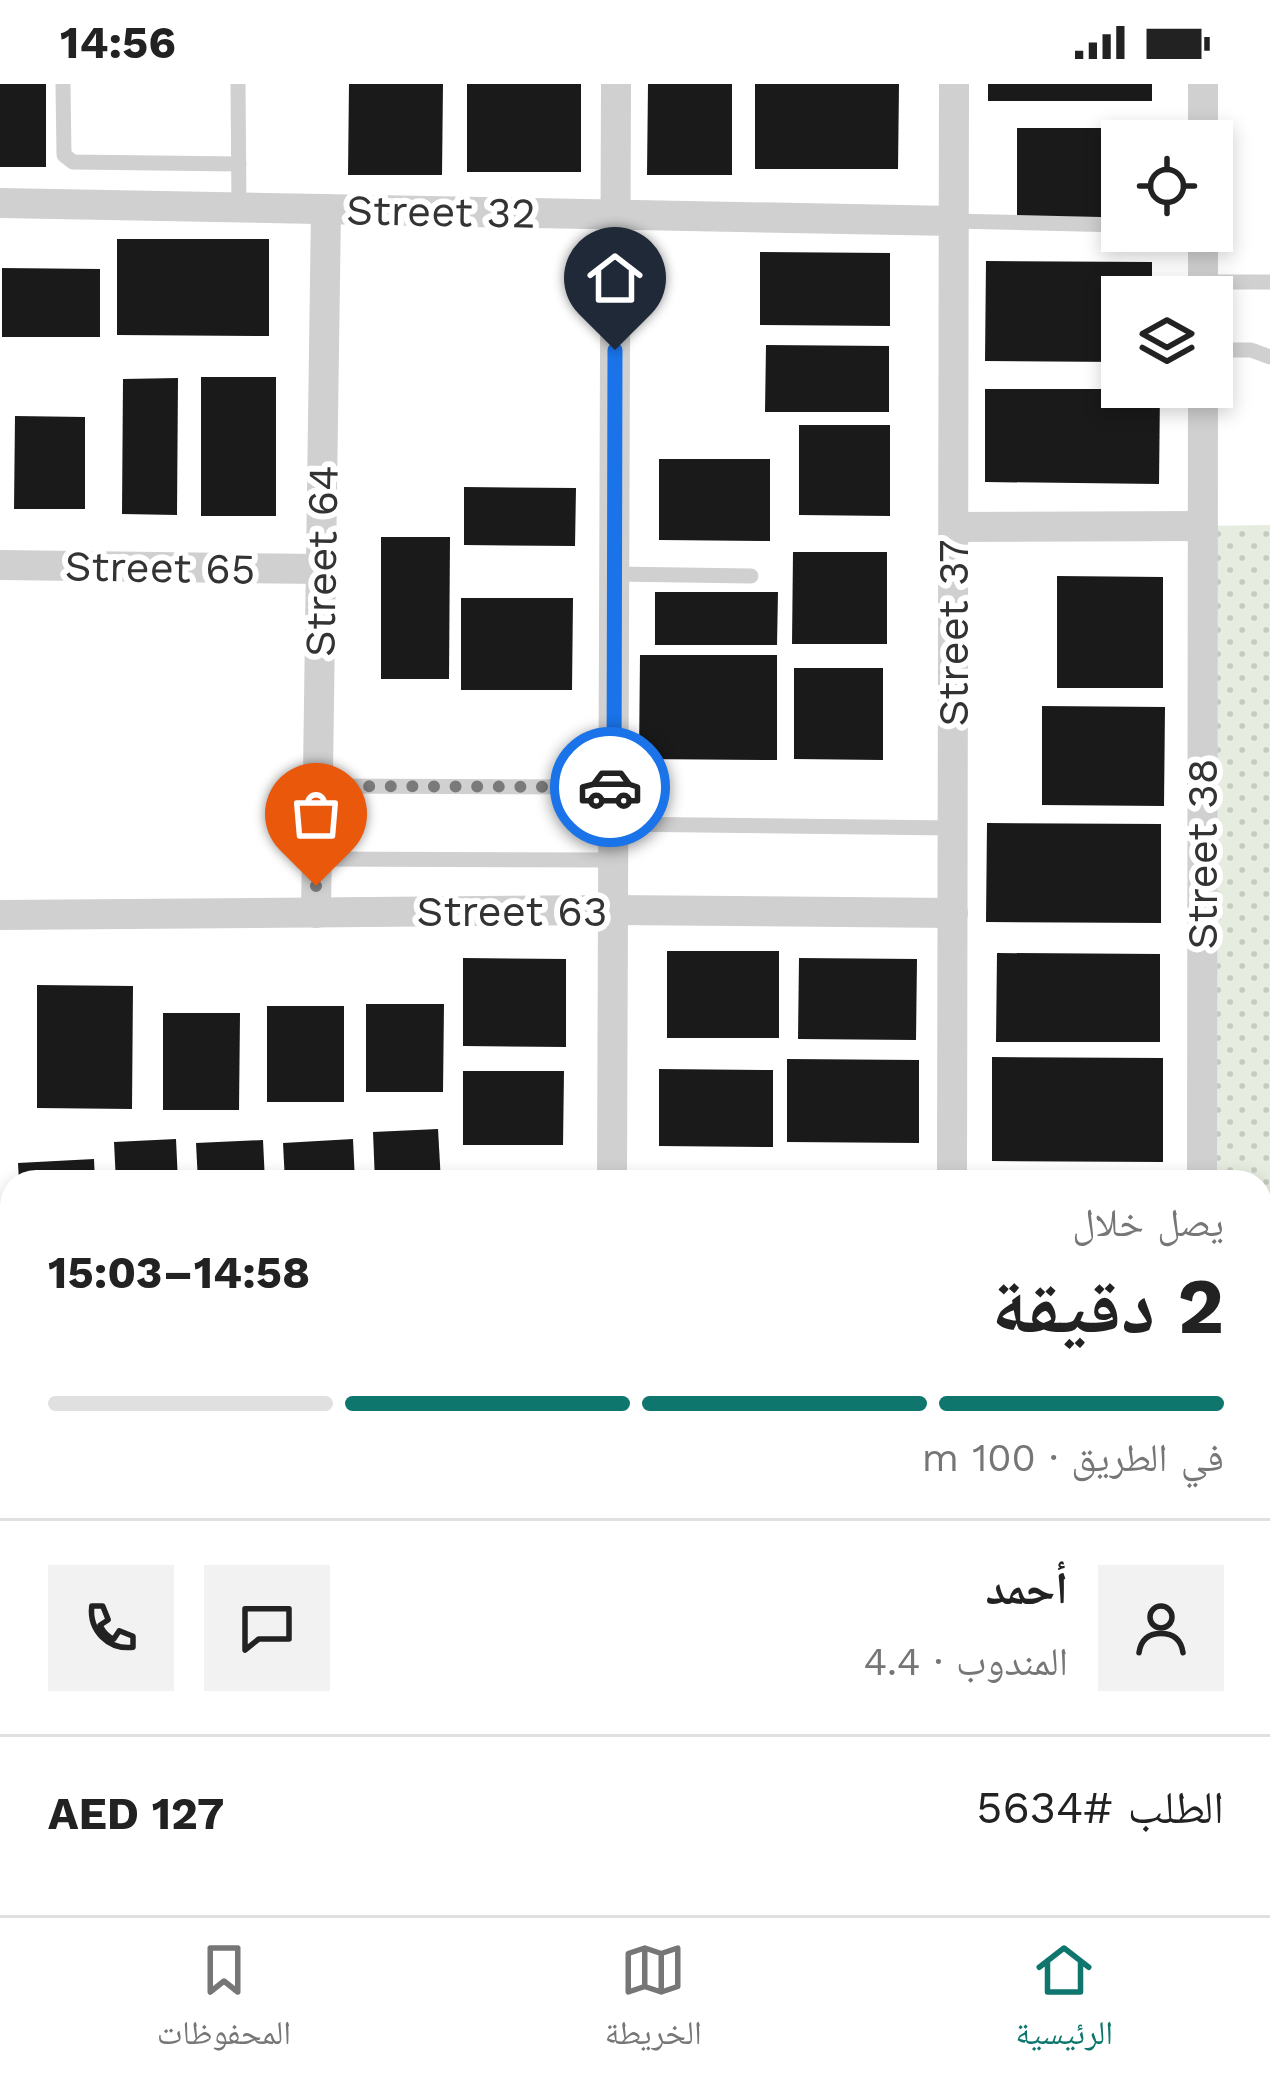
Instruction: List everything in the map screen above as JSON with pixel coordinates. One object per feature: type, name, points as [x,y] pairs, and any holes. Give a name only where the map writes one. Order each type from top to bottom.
[{"type":"street","points":[[612,1170],[616,84]]},
{"type":"street","name":"Street 37","points":[[952,1170],[954,84]]},
{"type":"street","points":[[1203,84],[1203,120]]},
{"type":"street","name":"Street 32","points":[[0,203],[954,221]]},
{"type":"street","name":"Street 64","points":[[316,913],[326,209]]},
{"type":"street","name":"Street 38","points":[[1202,1170],[1203,408]]},
{"type":"street","points":[[954,527],[1202,526]]},
{"type":"street","name":"Street 65","points":[[0,565],[321,569]]},
{"type":"street","name":"Street 63","points":[[0,915],[613,910],[953,913]]},
{"type":"lane","points":[[64,84],[64,155],[73,162],[239,164]]},
{"type":"lane","points":[[238,84],[238,208]]},
{"type":"lane","points":[[954,221],[1101,224]]},
{"type":"lane","points":[[1233,286],[1270,282]]},
{"type":"lane","points":[[1233,350],[1270,357]]},
{"type":"lane","points":[[614,574],[751,576]]},
{"type":"lane","points":[[318,786],[614,788]]},
{"type":"lane","points":[[614,824],[952,828]]},
{"type":"lane","points":[[316,859],[614,860]]},
{"type":"shaded area","points":[[1270,525],[1270,1170],[1202,1170],[1203,526]]},
{"type":"building","points":[[0,84],[46,84],[46,167],[0,167]]},
{"type":"building","points":[[349,84],[443,84],[442,175],[348,175]]},
{"type":"building","points":[[467,84],[581,84],[581,172],[467,172]]},
{"type":"building","points":[[648,84],[732,84],[732,175],[647,175]]},
{"type":"building","points":[[755,84],[899,84],[898,169],[755,169]]},
{"type":"building","points":[[988,84],[1152,84],[1152,101],[988,101]]},
{"type":"building","points":[[1017,128],[1101,128],[1101,219],[1017,218]]},
{"type":"building","points":[[117,239],[269,239],[269,336],[117,335]]},
{"type":"building","points":[[760,252],[890,253],[890,326],[760,325]]},
{"type":"building","points":[[986,261],[1152,262],[1152,276],[1101,276],[1101,362],[985,361]]},
{"type":"building","points":[[2,268],[100,269],[100,337],[2,337]]},
{"type":"building","points":[[766,345],[889,346],[889,412],[765,412]]},
{"type":"building","points":[[201,377],[276,377],[276,516],[201,516]]},
{"type":"building","points":[[178,378],[177,515],[122,514],[123,379]]},
{"type":"building","points":[[985,389],[1101,389],[1101,408],[1160,408],[1159,484],[985,482]]},
{"type":"building","points":[[15,416],[85,417],[85,509],[14,509]]},
{"type":"building","points":[[799,425],[890,425],[890,516],[799,515]]},
{"type":"building","points":[[659,459],[770,459],[770,541],[659,540]]},
{"type":"building","points":[[464,487],[576,488],[575,546],[464,545]]},
{"type":"building","points":[[381,537],[450,537],[449,679],[381,679]]},
{"type":"building","points":[[793,552],[887,552],[887,644],[792,644]]},
{"type":"building","points":[[1057,576],[1163,577],[1163,688],[1057,688]]},
{"type":"building","points":[[655,592],[778,592],[777,645],[655,645]]},
{"type":"building","points":[[461,598],[573,598],[572,690],[461,690]]},
{"type":"building","points":[[640,655],[777,655],[777,760],[639,759]]},
{"type":"building","points":[[794,668],[883,668],[883,760],[794,759]]},
{"type":"building","points":[[1042,706],[1165,707],[1164,806],[1042,805]]},
{"type":"building","points":[[987,823],[1161,824],[1161,923],[986,922]]},
{"type":"building","points":[[667,951],[779,951],[779,1038],[667,1038]]},
{"type":"building","points":[[997,953],[1160,954],[1160,1042],[996,1042]]},
{"type":"building","points":[[463,958],[566,959],[566,1047],[463,1046]]},
{"type":"building","points":[[799,958],[917,959],[916,1040],[798,1039]]},
{"type":"building","points":[[37,985],[133,986],[132,1109],[37,1108]]},
{"type":"building","points":[[366,1004],[444,1004],[443,1092],[366,1092]]},
{"type":"building","points":[[267,1006],[344,1006],[344,1102],[267,1102]]},
{"type":"building","points":[[163,1013],[240,1013],[239,1110],[163,1110]]},
{"type":"building","points":[[992,1057],[1163,1058],[1163,1162],[992,1161]]},
{"type":"building","points":[[787,1059],[919,1060],[919,1143],[787,1142]]},
{"type":"building","points":[[659,1069],[773,1070],[773,1147],[659,1146]]},
{"type":"building","points":[[463,1071],[564,1071],[563,1145],[463,1145]]},
{"type":"building","points":[[438,1129],[440,1170],[375,1170],[373,1132]]},
{"type":"building","points":[[176,1139],[177,1170],[115,1170],[114,1142]]},
{"type":"building","points":[[353,1139],[354,1170],[284,1170],[283,1143]]},
{"type":"building","points":[[263,1140],[264,1170],[197,1170],[196,1143]]},
{"type":"building","points":[[94,1159],[94,1170],[18,1170],[18,1163]]},
{"type":"way so far","points":[[316,886],[318,786],[610,787]]},
{"type":"route","points":[[610,787],[614,788],[615,350]]}]
